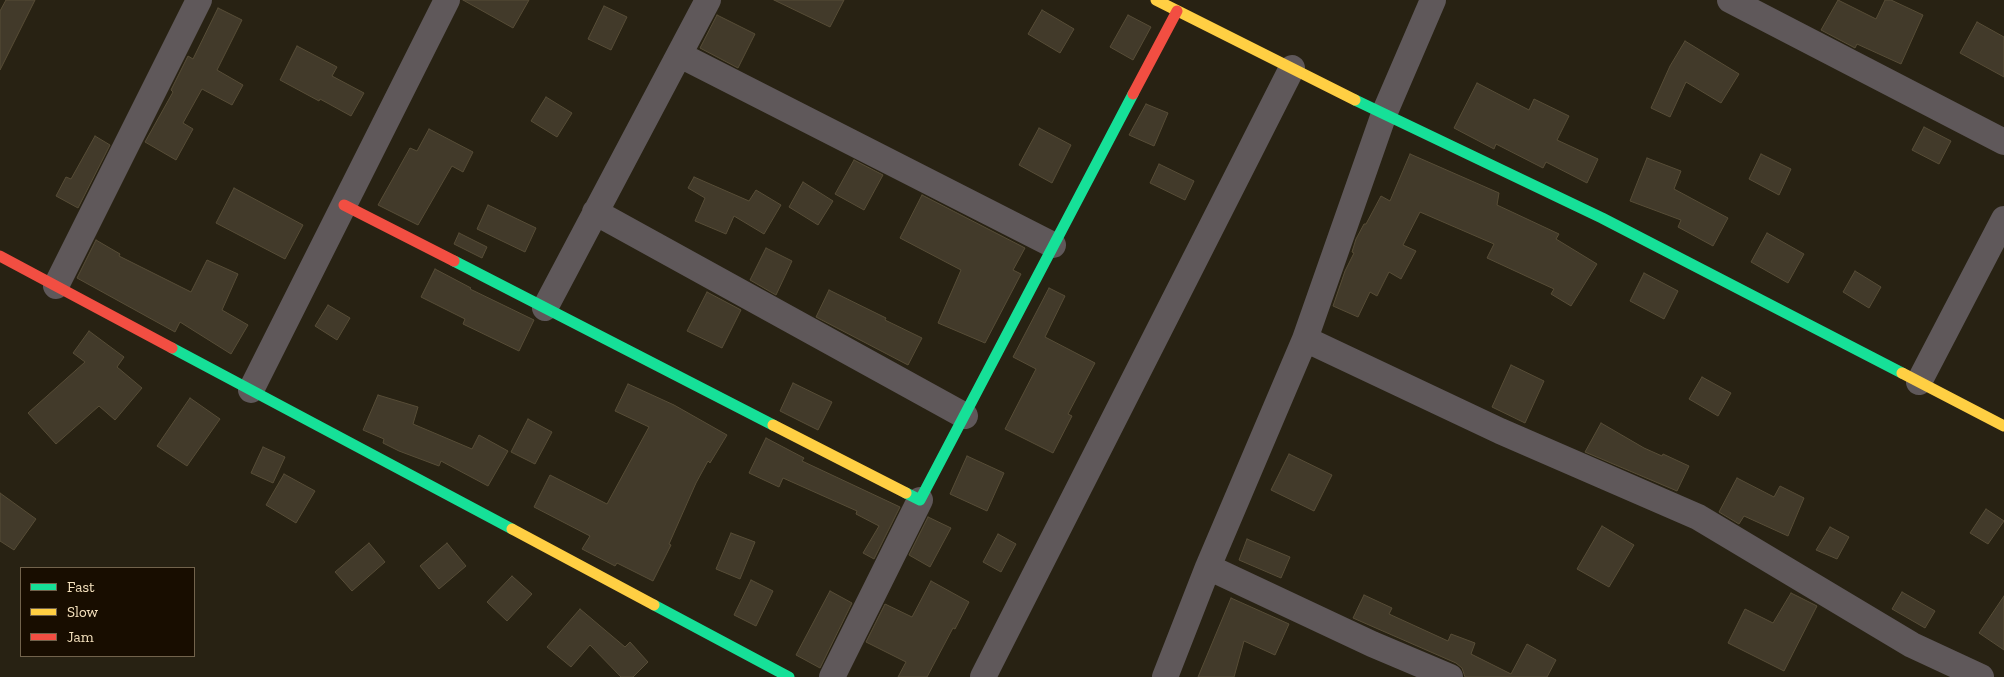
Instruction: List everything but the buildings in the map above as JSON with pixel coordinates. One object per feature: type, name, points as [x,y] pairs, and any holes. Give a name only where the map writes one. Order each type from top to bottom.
[{"type":"street","points":[[56,286],[199,0]]},
{"type":"street","points":[[251,390],[447,0]]},
{"type":"street","points":[[545,308],[708,0]]},
{"type":"street","points":[[1156,0],[1384,114],[1602,218],[2004,426]]},
{"type":"street","points":[[1165,677],[1208,567],[1304,338],[1384,114],[1433,0]]},
{"type":"street","points":[[1730,0],[2004,142]]},
{"type":"street","points":[[832,677],[920,500],[1177,10]]},
{"type":"street","points":[[680,55],[1054,245]]},
{"type":"street","points":[[983,677],[1292,68]]},
{"type":"street","points":[[344,205],[920,500]]},
{"type":"street","points":[[595,212],[965,416]]},
{"type":"street","points":[[1919,382],[2004,219]]},
{"type":"street","points":[[0,256],[788,677]]},
{"type":"street","points":[[1304,338],[1500,431],[1698,517],[1912,645],[1981,677]]},
{"type":"street","points":[[1208,567],[1372,644],[1450,677]]},
{"type":"traffic: fast","points":[[906,493],[920,500],[1133,94]]},
{"type":"traffic: fast","points":[[1355,100],[1602,218],[1902,373]]},
{"type":"traffic: fast","points":[[454,261],[773,425]]},
{"type":"traffic: fast","points":[[172,348],[512,529]]},
{"type":"traffic: fast","points":[[654,605],[789,677]]},
{"type":"traffic: slow","points":[[1156,0],[1355,100]]},
{"type":"traffic: slow","points":[[1902,373],[2004,426]]},
{"type":"traffic: slow","points":[[773,425],[906,493]]},
{"type":"traffic: slow","points":[[512,529],[654,605]]},
{"type":"traffic: jam","points":[[1133,94],[1177,11]]},
{"type":"traffic: jam","points":[[344,205],[454,261]]},
{"type":"traffic: jam","points":[[0,256],[172,348]]}]
